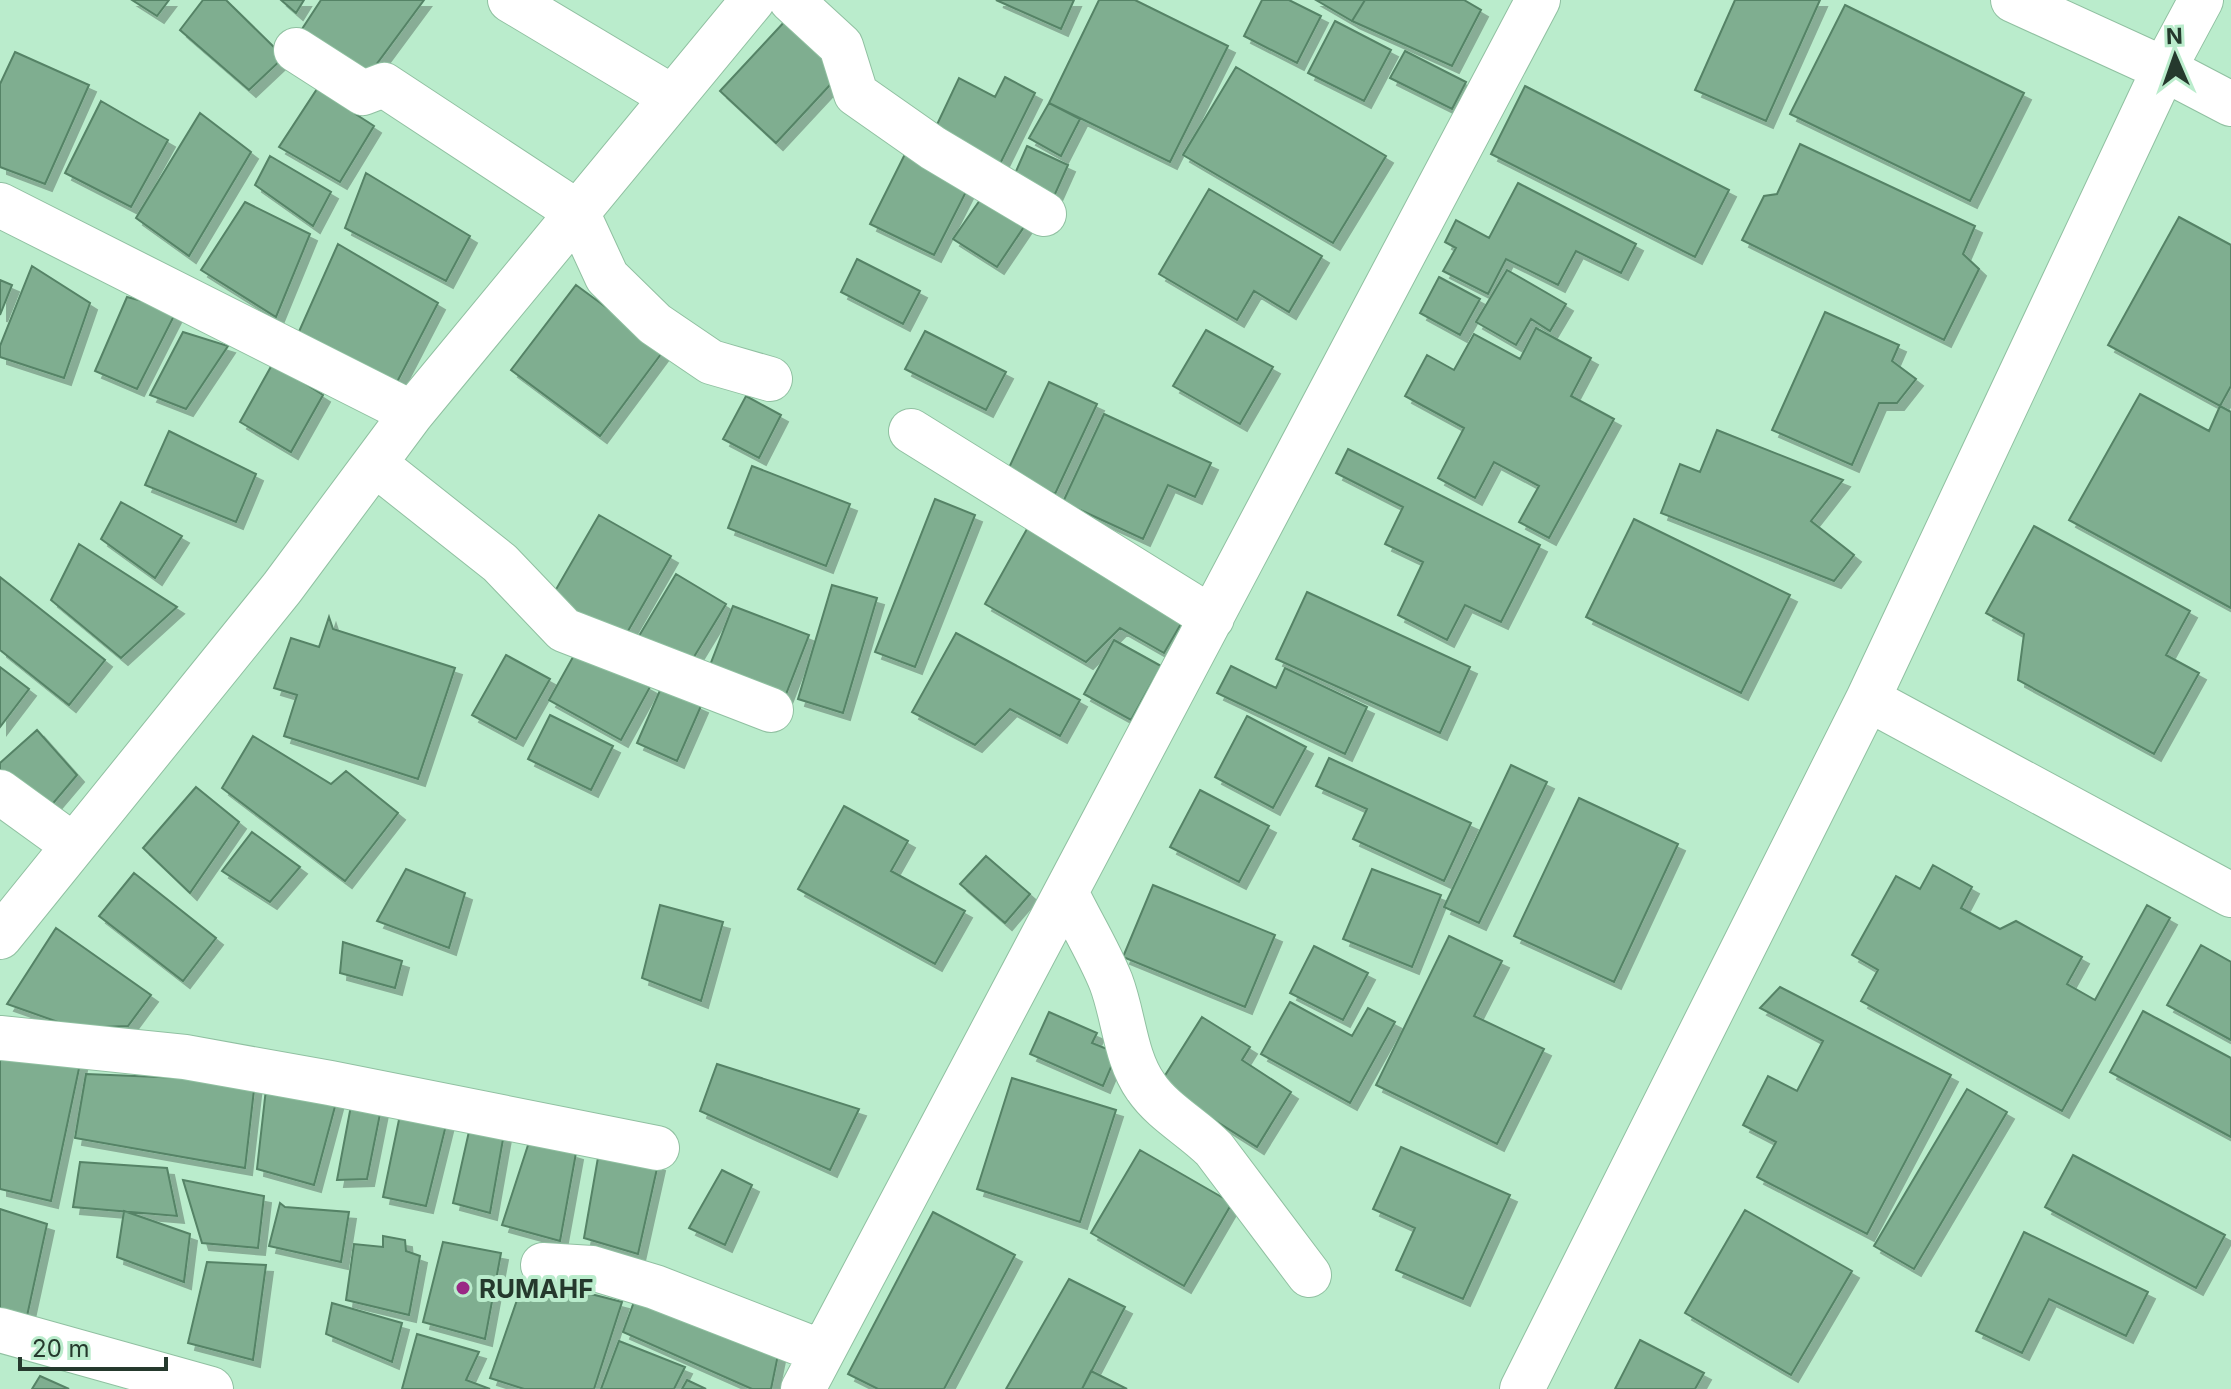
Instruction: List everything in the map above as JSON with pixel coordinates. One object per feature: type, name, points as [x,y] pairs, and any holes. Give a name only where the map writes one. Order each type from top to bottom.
[{"type":"street","points":[[510,0],[672,97]]},
{"type":"street","points":[[0,937],[282,588],[412,413],[753,0]]},
{"type":"street","points":[[791,0],[841,46],[856,94],[933,148],[1044,214]]},
{"type":"street","points":[[543,1265],[592,1268],[655,1287],[812,1370],[1067,894],[1538,0]]},
{"type":"street","points":[[2013,0],[2164,69],[2231,104]]},
{"type":"street","points":[[1522,1389],[1868,699],[2164,69],[2201,0]]},
{"type":"street","points":[[296,50],[363,93],[384,85],[577,212],[607,277],[655,324],[711,362],[770,379]]},
{"type":"street","points":[[0,205],[412,413]]},
{"type":"street","points":[[911,431],[1212,618]]},
{"type":"street","points":[[375,464],[500,563],[564,630],[771,710]]},
{"type":"street","points":[[1868,699],[2231,895]]},
{"type":"street","points":[[0,792],[73,845]]},
{"type":"street","points":[[1067,894],[1110,981],[1134,1066],[1144,1085],[1159,1104],[1214,1149],[1309,1275]]},
{"type":"street","points":[[0,1038],[199,1060],[657,1148]]},
{"type":"street","points":[[0,1330],[211,1389]]},
{"type":"building","points":[[132,0],[169,0],[157,16]]},
{"type":"building","points":[[203,0],[226,0],[284,57],[249,90],[180,30]]},
{"type":"building","points":[[281,0],[304,0],[296,13]]},
{"type":"building","points":[[321,0],[424,0],[367,77],[302,29]]},
{"type":"building","points":[[996,0],[1074,0],[1061,29]]},
{"type":"building","points":[[1099,0],[1135,0],[1228,46],[1170,162],[1049,103]]},
{"type":"building","points":[[1262,0],[1289,0],[1321,16],[1297,63],[1244,36]]},
{"type":"building","points":[[1316,0],[1365,0],[1352,21]]},
{"type":"building","points":[[1365,0],[1464,0],[1481,10],[1452,66],[1352,21]]},
{"type":"building","points":[[1735,0],[1820,0],[1766,121],[1695,90]]},
{"type":"building","points":[[1845,5],[2024,93],[1970,201],[1790,114]]},
{"type":"building","points":[[787,19],[843,71],[776,143],[720,91]]},
{"type":"building","points":[[1335,21],[1391,50],[1364,101],[1308,73]]},
{"type":"building","points":[[1405,51],[1466,82],[1452,109],[1390,78]]},
{"type":"building","points":[[15,52],[89,85],[45,184],[0,167],[0,84]]},
{"type":"building","points":[[1236,67],[1386,156],[1333,243],[1183,155]]},
{"type":"building","points":[[1005,77],[1035,93],[999,166],[933,133],[959,78],[995,97]]},
{"type":"building","points":[[1525,86],[1729,190],[1695,257],[1491,154]]},
{"type":"building","points":[[317,89],[374,126],[340,182],[279,147]]},
{"type":"building","points":[[101,101],[168,140],[131,207],[65,173]]},
{"type":"building","points":[[1049,103],[1080,119],[1061,156],[1029,138]]},
{"type":"building","points":[[200,113],[251,152],[189,256],[136,218]]},
{"type":"building","points":[[1800,144],[1975,226],[1963,254],[1979,269],[1944,340],[1742,240],[1764,196],[1777,194]]},
{"type":"building","points":[[909,146],[973,178],[934,255],[870,224]]},
{"type":"building","points":[[1027,146],[1068,165],[1051,203],[1010,185]]},
{"type":"building","points":[[270,156],[331,192],[313,226],[255,185]]},
{"type":"building","points":[[366,173],[470,236],[446,281],[345,228]]},
{"type":"building","points":[[1518,183],[1636,244],[1621,273],[1576,251],[1558,285],[1506,259],[1488,294],[1443,271],[1456,248],[1445,242],[1456,220],[1489,238]]},
{"type":"building","points":[[991,184],[1034,212],[997,267],[953,239]]},
{"type":"building","points":[[1209,189],[1322,256],[1289,312],[1254,291],[1237,320],[1159,274]]},
{"type":"building","points":[[245,202],[310,234],[276,317],[201,270]]},
{"type":"building","points":[[2179,217],[2231,245],[2231,386],[2220,406],[2108,345]]},
{"type":"building","points":[[338,244],[438,303],[395,386],[297,336]]},
{"type":"building","points":[[857,259],[920,291],[903,324],[841,292]]},
{"type":"building","points":[[32,266],[90,303],[64,378],[0,357],[0,346]]},
{"type":"building","points":[[1507,270],[1566,304],[1550,331],[1531,319],[1516,345],[1476,322]]},
{"type":"building","points":[[1439,277],[1480,299],[1460,335],[1420,313]]},
{"type":"building","points":[[0,280],[12,285],[0,315]]},
{"type":"building","points":[[576,285],[664,350],[600,436],[511,370]]},
{"type":"building","points":[[127,297],[177,310],[137,389],[95,371]]},
{"type":"building","points":[[1825,312],[1899,345],[1892,361],[1916,379],[1897,403],[1879,403],[1852,465],[1772,430]]},
{"type":"building","points":[[1536,328],[1591,358],[1571,396],[1614,419],[1549,538],[1519,522],[1539,486],[1494,462],[1475,498],[1438,478],[1464,428],[1405,396],[1427,355],[1454,370],[1474,334],[1520,359]]},
{"type":"building","points":[[1206,330],[1273,367],[1240,424],[1173,386]]},
{"type":"building","points":[[925,331],[1006,372],[986,410],[905,369]]},
{"type":"building","points":[[183,332],[228,346],[186,409],[150,395]]},
{"type":"building","points":[[273,363],[323,395],[291,452],[240,422]]},
{"type":"building","points":[[1049,382],[1097,404],[1055,494],[1007,472]]},
{"type":"building","points":[[2140,394],[2209,431],[2220,406],[2231,412],[2231,608],[2069,520]]},
{"type":"building","points":[[746,396],[781,415],[759,458],[723,439]]},
{"type":"building","points":[[1104,414],[1211,463],[1195,497],[1168,485],[1143,539],[1063,502]]},
{"type":"building","points":[[1717,430],[1843,480],[1811,521],[1854,555],[1834,581],[1661,513],[1680,464],[1700,472]]},
{"type":"building","points":[[169,431],[256,474],[236,522],[145,485]]},
{"type":"building","points":[[1348,449],[1540,545],[1501,622],[1465,605],[1447,640],[1398,615],[1423,562],[1385,544],[1403,507],[1336,473]]},
{"type":"building","points":[[752,466],[850,504],[826,566],[728,528]]},
{"type":"building","points":[[935,499],[975,515],[915,667],[875,652]]},
{"type":"building","points":[[121,502],[182,536],[155,578],[101,539]]},
{"type":"building","points":[[599,515],[671,556],[620,645],[547,605]]},
{"type":"building","points":[[1634,519],[1790,595],[1741,693],[1586,617]]},
{"type":"building","points":[[1032,520],[1189,610],[1164,653],[1120,628],[1086,662],[985,604]]},
{"type":"building","points":[[2034,526],[2190,611],[2166,655],[2199,673],[2154,754],[2018,680],[2024,634],[1986,613]]},
{"type":"building","points":[[79,544],[177,607],[121,658],[51,600]]},
{"type":"building","points":[[676,574],[726,604],[683,675],[633,646]]},
{"type":"building","points":[[0,577],[105,660],[69,705],[0,650]]},
{"type":"building","points":[[832,585],[877,598],[843,713],[798,699]]},
{"type":"building","points":[[1307,592],[1470,667],[1440,733],[1276,659]]},
{"type":"building","points":[[733,606],[809,635],[783,702],[707,673]]},
{"type":"building","points":[[329,617],[333,629],[455,668],[418,779],[284,736],[297,695],[274,688],[291,638],[319,647]]},
{"type":"building","points":[[956,633],[1080,700],[1060,736],[1010,709],[975,745],[912,712]]},
{"type":"building","points":[[1114,640],[1161,666],[1131,720],[1084,694]]},
{"type":"building","points":[[578,648],[650,687],[621,740],[549,700]]},
{"type":"building","points":[[506,655],[550,679],[516,739],[472,715]]},
{"type":"building","points":[[1231,666],[1276,688],[1285,668],[1367,707],[1345,754],[1217,693]]},
{"type":"building","points":[[0,667],[29,689],[0,727]]},
{"type":"building","points":[[661,688],[701,706],[677,761],[637,743]]},
{"type":"building","points":[[550,715],[613,746],[591,790],[528,759]]},
{"type":"building","points":[[1247,716],[1306,747],[1273,808],[1215,777]]},
{"type":"building","points":[[37,730],[77,775],[50,807],[0,770],[0,763]]},
{"type":"building","points":[[253,736],[331,784],[346,771],[398,813],[345,881],[222,788]]},
{"type":"building","points":[[1329,758],[1471,823],[1444,881],[1353,839],[1367,809],[1316,786]]},
{"type":"building","points":[[1511,765],[1547,782],[1479,923],[1444,907]]},
{"type":"building","points":[[196,787],[239,822],[190,893],[143,848]]},
{"type":"building","points":[[1200,790],[1269,826],[1239,882],[1170,847]]},
{"type":"building","points":[[1579,798],[1678,844],[1614,982],[1514,936]]},
{"type":"building","points":[[844,806],[908,841],[891,871],[965,911],[935,964],[798,889]]},
{"type":"building","points":[[252,832],[300,867],[270,902],[222,871]]},
{"type":"building","points":[[986,856],[1030,894],[1005,923],[960,884]]},
{"type":"building","points":[[1933,865],[1972,887],[1961,908],[2000,929],[2016,921],[2082,957],[2067,984],[2095,1000],[2147,905],[2170,918],[2062,1111],[1861,1001],[1878,970],[1852,955],[1896,876],[1920,889]]},
{"type":"building","points":[[406,869],[465,893],[449,948],[377,921]]},
{"type":"building","points":[[1372,869],[1441,895],[1412,967],[1343,939]]},
{"type":"building","points":[[134,873],[216,938],[183,981],[99,916]]},
{"type":"building","points":[[1153,885],[1275,935],[1245,1007],[1123,957]]},
{"type":"building","points":[[660,905],[723,922],[701,1001],[642,978]]},
{"type":"building","points":[[56,928],[151,995],[128,1026],[75,1028],[7,1004]]},
{"type":"building","points":[[1449,936],[1502,961],[1474,1016],[1544,1049],[1497,1144],[1376,1085]]},
{"type":"building","points":[[343,942],[402,961],[395,988],[340,973]]},
{"type":"building","points":[[2201,945],[2231,962],[2231,1040],[2167,1005]]},
{"type":"building","points":[[1314,946],[1368,973],[1343,1020],[1290,993]]},
{"type":"building","points":[[1780,987],[1951,1075],[1867,1234],[1757,1177],[1776,1142],[1743,1125],[1768,1076],[1797,1091],[1823,1041],[1760,1008]]},
{"type":"building","points":[[1290,1002],[1352,1036],[1368,1008],[1395,1022],[1350,1103],[1261,1054]]},
{"type":"building","points":[[2143,1011],[2231,1058],[2231,1137],[2110,1072]]},
{"type":"building","points":[[1049,1012],[1097,1033],[1092,1043],[1117,1053],[1103,1086],[1030,1054]]},
{"type":"building","points":[[1202,1017],[1250,1047],[1242,1060],[1291,1092],[1257,1147],[1159,1085]]},
{"type":"building","points":[[0,1043],[81,1059],[51,1201],[0,1189]]},
{"type":"building","points":[[717,1064],[859,1109],[830,1170],[700,1111]]},
{"type":"building","points":[[86,1074],[255,1081],[245,1168],[75,1138]]},
{"type":"building","points":[[1012,1078],[1116,1110],[1080,1222],[977,1189]]},
{"type":"building","points":[[266,1089],[337,1099],[314,1185],[257,1169]]},
{"type":"building","points":[[1967,1089],[2007,1112],[1914,1269],[1874,1246]]},
{"type":"building","points":[[353,1095],[382,1104],[367,1179],[337,1180]]},
{"type":"building","points":[[401,1110],[449,1113],[426,1206],[383,1197]]},
{"type":"building","points":[[472,1118],[505,1128],[490,1213],[453,1203]]},
{"type":"building","points":[[530,1139],[576,1153],[560,1241],[502,1225]]},
{"type":"building","points":[[600,1146],[658,1164],[638,1254],[584,1238]]},
{"type":"building","points":[[1401,1147],[1510,1195],[1463,1299],[1396,1270],[1415,1228],[1373,1209]]},
{"type":"building","points":[[1140,1150],[1232,1203],[1184,1286],[1091,1233]]},
{"type":"building","points":[[2073,1155],[2225,1235],[2196,1288],[2045,1207]]},
{"type":"building","points":[[80,1162],[167,1168],[177,1216],[73,1207]]},
{"type":"building","points":[[722,1170],[752,1185],[725,1245],[689,1228]]},
{"type":"building","points":[[183,1180],[264,1196],[258,1248],[202,1243]]},
{"type":"building","points":[[280,1203],[285,1207],[349,1212],[341,1262],[269,1246]]},
{"type":"building","points":[[0,1209],[47,1224],[24,1330],[0,1321]]},
{"type":"building","points":[[1745,1210],[1852,1271],[1791,1375],[1685,1313]]},
{"type":"building","points":[[124,1211],[190,1234],[184,1282],[117,1257]]},
{"type":"building","points":[[933,1212],[1015,1255],[944,1389],[878,1389],[848,1374]]},
{"type":"building","points":[[2024,1232],[2148,1292],[2126,1336],[2049,1299],[2022,1353],[1976,1331]]},
{"type":"building","points":[[383,1236],[405,1240],[406,1251],[420,1256],[409,1315],[346,1300],[354,1244],[383,1247]]},
{"type":"building","name":"RUMAHF","points":[[443,1242],[501,1253],[485,1339],[423,1322]]},
{"type":"building","points":[[207,1262],[266,1265],[253,1360],[188,1343]]},
{"type":"building","points":[[525,1277],[622,1302],[594,1389],[524,1389],[490,1378]]},
{"type":"building","points":[[1069,1279],[1125,1307],[1082,1389],[1006,1389]]},
{"type":"building","points":[[635,1299],[779,1350],[771,1389],[752,1389],[623,1332]]},
{"type":"building","points":[[332,1303],[402,1323],[392,1362],[326,1334]]},
{"type":"building","points":[[417,1334],[479,1352],[466,1380],[490,1389],[402,1389]]},
{"type":"building","points":[[1640,1340],[1704,1373],[1695,1389],[1615,1389]]},
{"type":"building","points":[[619,1341],[685,1367],[674,1389],[601,1389]]},
{"type":"building","points":[[1091,1371],[1127,1389],[1082,1389]]},
{"type":"building","points":[[40,1376],[69,1389],[32,1389]]},
{"type":"building","points":[[687,1380],[706,1389],[682,1389]]},
{"type":"place","name":"RUMAHF","points":[[463,1288]]}]
